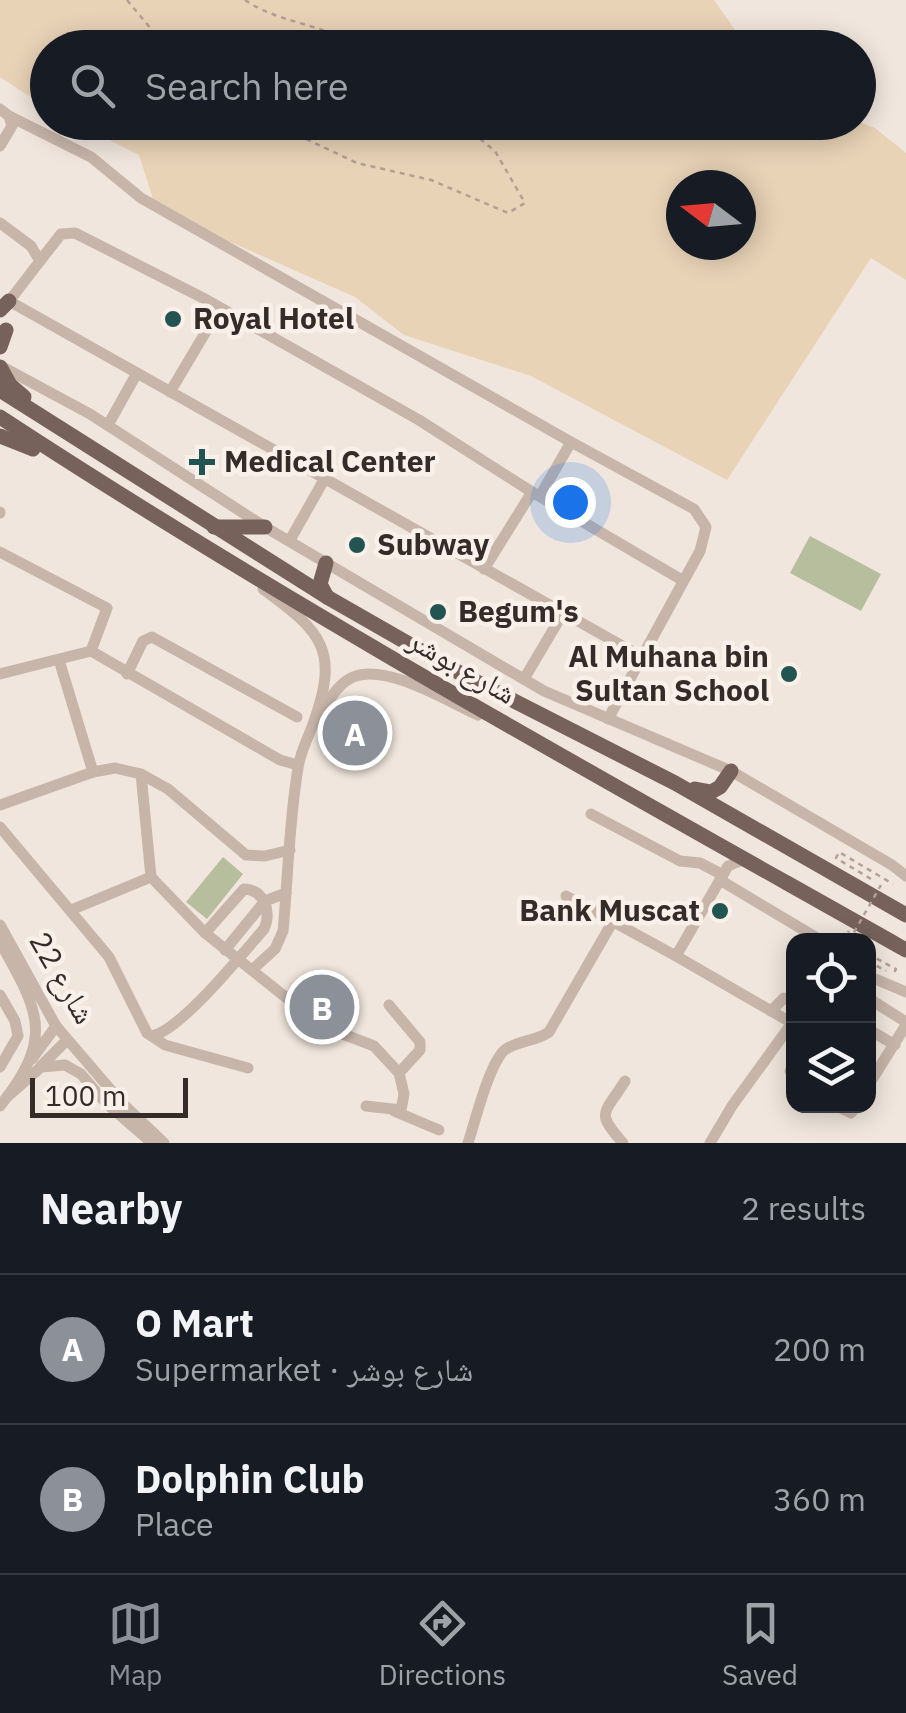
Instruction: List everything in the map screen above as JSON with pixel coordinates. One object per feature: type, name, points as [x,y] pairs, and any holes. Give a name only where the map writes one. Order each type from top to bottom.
[{"type":"main road","points":[[0,366],[10,385],[43,410],[51,424]]},
{"type":"main road","name":"شارع بوشر","points":[[0,390],[327,598],[465,676],[675,783],[906,915]]},
{"type":"main road","name":"شارع بوشر","points":[[0,417],[224,560],[906,950]]},
{"type":"main road","points":[[0,436],[22,443],[114,492]]},
{"type":"main road","points":[[212,527],[265,527]]},
{"type":"main road","points":[[326,563],[320,584],[327,598]]},
{"type":"main road","points":[[675,783],[712,792],[731,771]]},
{"type":"street","points":[[0,146],[12,126],[4,113]]},
{"type":"street","points":[[4,113],[30,126]]},
{"type":"street","points":[[59,140],[91,156],[141,198],[702,517],[706,527],[704,540],[608,719]]},
{"type":"street","points":[[0,222],[31,246],[40,262]]},
{"type":"street","points":[[642,657],[136,373],[2,324],[61,234],[75,233],[220,308],[420,420],[682,580]]},
{"type":"street","points":[[170,392],[220,308]]},
{"type":"street","points":[[0,366],[108,425],[265,527],[524,679],[731,771],[904,874]]},
{"type":"street","points":[[108,425],[136,373]]},
{"type":"street","points":[[484,569],[571,442]]},
{"type":"street","points":[[290,540],[325,478]]},
{"type":"street","points":[[0,552],[108,608],[91,650],[0,674]]},
{"type":"street","points":[[224,560],[299,615],[316,634],[328,675],[298,765],[280,941],[252,970]]},
{"type":"street","points":[[524,679],[562,613]]},
{"type":"street","points":[[127,674],[143,641],[152,637],[297,716]]},
{"type":"street","points":[[91,650],[280,760],[298,765]]},
{"type":"street","points":[[60,660],[93,772]]},
{"type":"street","points":[[316,719],[351,678],[389,675],[524,735]]},
{"type":"street","points":[[0,805],[115,768],[141,774],[194,808],[246,855],[265,856],[290,850]]},
{"type":"street","points":[[141,774],[150,877],[225,950],[322,1026],[374,1046],[399,1073],[404,1105],[394,1112]]},
{"type":"street","points":[[591,814],[680,860],[700,863],[724,874],[812,933]]},
{"type":"street","points":[[0,827],[109,957],[144,1029],[166,1045],[248,1068]]},
{"type":"street","points":[[717,844],[726,853],[724,874]]},
{"type":"street","points":[[676,956],[724,874],[740,861],[749,862]]},
{"type":"street","points":[[70,910],[150,877]]},
{"type":"street","points":[[152,1036],[164,1033],[264,929],[268,914],[265,901],[252,890],[244,889],[205,932]]},
{"type":"street","points":[[225,950],[265,901],[286,894]]},
{"type":"street","points":[[566,896],[771,1011],[786,1024]]},
{"type":"street","points":[[468,1143],[498,1055],[512,1045],[549,1032],[612,923]]},
{"type":"street","name":"شارع 22","points":[[0,925],[56,1026],[122,1103],[164,1143]]},
{"type":"street","points":[[0,942],[36,1014],[28,1072]]},
{"type":"street","points":[[876,979],[906,992]]},
{"type":"street","points":[[0,995],[15,1021],[18,1036],[0,1067]]},
{"type":"street","points":[[771,1011],[786,999]]},
{"type":"street","points":[[876,1003],[906,1024],[895,1045],[876,1064]]},
{"type":"street","points":[[389,1006],[420,1042],[420,1050],[399,1073]]},
{"type":"street","points":[[4,1101],[28,1072],[56,1026]]},
{"type":"street","points":[[876,1034],[895,1045]]},
{"type":"street","points":[[710,1143],[758,1068],[786,1035]]},
{"type":"street","points":[[28,1072],[67,1040]]},
{"type":"street","points":[[4,1101],[13,1074],[10,1053]]},
{"type":"street","points":[[28,1072],[58,1064],[74,1069],[152,1143]]},
{"type":"street","points":[[623,1143],[605,1122],[604,1114],[625,1080]]},
{"type":"street","points":[[366,1106],[440,1130]]},
{"type":"path","points":[[127,0],[152,30]]},
{"type":"path","points":[[244,0],[265,14],[319,30]]},
{"type":"path","points":[[307,140],[357,164],[431,180],[508,214],[525,203],[496,151],[482,140]]},
{"type":"path","points":[[853,933],[881,885],[836,858],[839,852],[893,884],[904,874]]},
{"type":"path","points":[[876,958],[896,969],[893,975],[876,965]]},
{"type":"green space","points":[[810,536],[881,574],[861,611],[790,573]]},
{"type":"green space","points":[[223,857],[243,874],[207,919],[186,902]]},
{"type":"sand","points":[[0,0],[714,0],[735,30],[30,30],[30,97],[0,77]]},
{"type":"sand","points":[[876,129],[906,153],[906,280],[871,258],[727,480],[531,376],[404,335],[355,297],[194,226],[153,199],[139,155],[109,140],[876,140]]},
{"type":"place","name":"Royal Hotel","points":[[173,319]]},
{"type":"place","name":"Medical Center","points":[[202,462]]},
{"type":"place","name":"Subway","points":[[357,545]]},
{"type":"place","name":"Begum's","points":[[438,612]]},
{"type":"place","name":"Al Muhana bin Sultan School","points":[[789,674]]},
{"type":"place","name":"O Mart","points":[[355,733]]},
{"type":"place","name":"Bank Muscat","points":[[720,911]]},
{"type":"place","name":"Dolphin Club","points":[[322,1007]]}]
